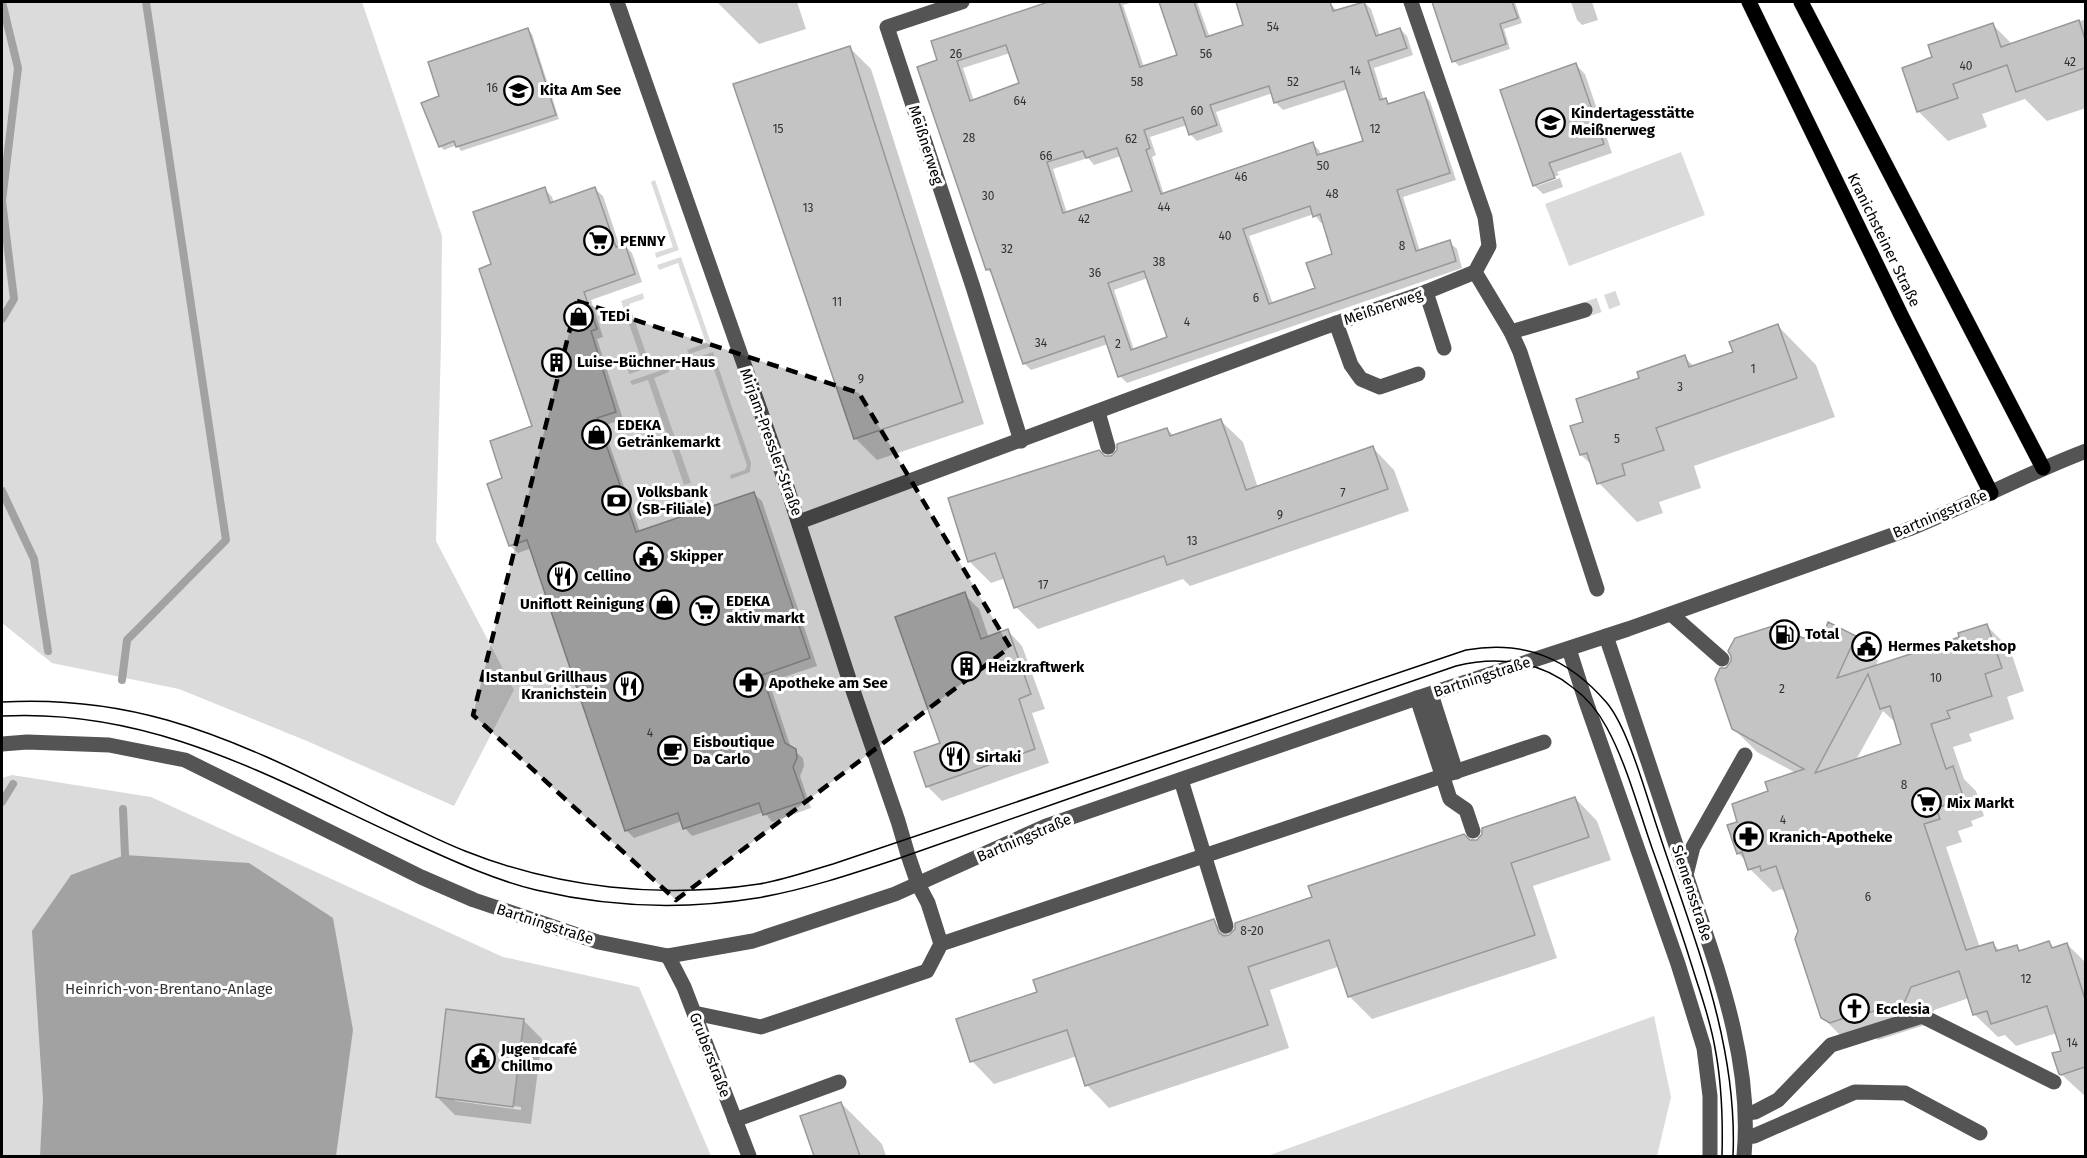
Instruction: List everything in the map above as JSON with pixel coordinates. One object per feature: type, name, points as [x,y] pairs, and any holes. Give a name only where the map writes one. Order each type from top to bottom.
[{"type":"main road","name":"Kranichsteiner Straße","points":[[1749,2],[1990,493]]},
{"type":"main road","points":[[1801,2],[2043,468]]},
{"type":"street","name":"Mirjam-Pressler-Straße","points":[[617,2],[799,522],[848,676],[918,884],[928,903],[940,944]]},
{"type":"street","name":"Meißnerweg","points":[[962,2],[887,27],[1021,441]]},
{"type":"street","points":[[1411,2],[1485,218],[1489,246],[1475,272],[1511,332],[1597,589]]},
{"type":"street","name":"Meißnerweg","points":[[799,522],[1475,272]]},
{"type":"street","points":[[1426,292],[1444,348]]},
{"type":"street","points":[[1511,332],[1585,309]]},
{"type":"street","points":[[1336,323],[1351,365],[1361,379],[1380,387],[1418,374]]},
{"type":"street","points":[[1098,412],[1108,447]]},
{"type":"street","name":"Bartningstraße","points":[[2,744],[27,742],[109,745],[185,760],[421,877],[474,900],[598,942],[668,956],[753,941],[895,894],[1047,826],[1424,696],[1671,614],[1887,537],[1952,512],[2043,468],[2085,451]]},
{"type":"street","points":[[1671,614],[1722,659]]},
{"type":"street","name":"Siemensstraße","points":[[1606,636],[1719,975],[1736,1036],[1743,1075],[1746,1113],[1744,1156]]},
{"type":"street","points":[[1569,649],[1678,964],[1704,1048],[1710,1096],[1710,1156]]},
{"type":"street","points":[[1424,696],[1450,774],[1450,799],[1466,810],[1473,831]]},
{"type":"street","points":[[694,1013],[761,1027],[927,971],[940,944],[1544,742]]},
{"type":"street","points":[[1686,875],[1693,847],[1745,755]]},
{"type":"street","points":[[1180,780],[1227,926]]},
{"type":"street","name":"Gruberstraße","points":[[668,956],[684,987],[749,1156]]},
{"type":"street","points":[[1746,1113],[1755,1112],[1778,1100],[1831,1045],[1922,1016],[2054,1082]]},
{"type":"street","points":[[735,1120],[839,1082]]},
{"type":"street","points":[[1746,1137],[1754,1136],[1855,1092],[1905,1093],[1980,1133]]},
{"type":"highlighted area","points":[[577,301],[859,393],[1010,647],[676,900],[473,715]]},
{"type":"green space","points":[[2,2],[362,2],[442,236],[436,541],[514,690],[454,806],[307,741],[179,689],[52,663],[2,623]]},
{"type":"green space","points":[[1681,152],[1705,215],[1569,266],[1545,204]]},
{"type":"green space","points":[[655,180],[679,250],[656,258],[655,253],[673,247],[651,182]]},
{"type":"green space","points":[[681,257],[712,346],[689,354],[687,350],[706,343],[678,263],[659,270],[657,265]]},
{"type":"green space","points":[[643,293],[644,299],[629,304],[649,362],[664,358],[666,362],[629,374],[628,369],[643,364],[621,301]]},
{"type":"green space","points":[[713,352],[751,463],[750,472],[731,479],[730,475],[745,470],[747,465],[710,358],[692,364],[691,360]]},
{"type":"green space","points":[[668,368],[669,372],[654,378],[691,483],[684,485],[648,380],[632,385],[630,381]]},
{"type":"green space","name":"Heinrich-von-Brentano-Anlage","points":[[12,775],[151,797],[503,957],[639,987],[711,1156],[2,1156],[2,778]]},
{"type":"green space","points":[[1654,1016],[1671,1097],[1657,1156],[1267,1156]]},
{"type":"shaded area","points":[[125,855],[249,863],[333,918],[353,1030],[336,1156],[40,1156],[43,1099],[32,931],[71,875]]},
{"type":"building","points":[[1048,2],[1119,2],[1140,67],[1177,55],[1159,2],[1194,2],[1206,37],[1243,25],[1236,2],[1330,2],[1333,11],[1364,2],[1376,36],[1400,28],[1407,48],[1368,61],[1380,100],[1386,98],[1388,104],[1424,92],[1450,173],[1397,190],[1416,251],[1450,240],[1456,261],[1118,377],[1104,336],[1023,364],[990,269],[986,270],[917,67],[937,60],[931,41]],"holes":[[[1006,45],[1019,83],[970,101],[957,61]],[[1344,81],[1363,141],[1317,155],[1313,142],[1161,194],[1146,150],[1150,148],[1144,130],[1183,117],[1189,135],[1217,125],[1210,105],[1269,86],[1274,103]],[[1117,148],[1132,191],[1063,213],[1047,162],[1083,151],[1086,158]],[[1310,206],[1313,217],[1320,214],[1332,254],[1306,263],[1315,288],[1269,304],[1243,229]],[[1144,271],[1167,337],[1131,350],[1108,283]]]},
{"type":"building","points":[[1432,2],[1512,2],[1518,18],[1500,24],[1506,44],[1452,62]]},
{"type":"building","points":[[2079,20],[2085,39],[2085,68],[2016,92],[2007,65],[1953,84],[1958,98],[1917,112],[1902,68],[1932,57],[1928,45],[1993,23],[2001,47]]},
{"type":"building","points":[[528,28],[556,115],[456,147],[454,141],[439,147],[421,103],[439,96],[428,62]]},
{"type":"building","points":[[850,46],[963,402],[854,439],[733,84]]},
{"type":"building","points":[[1576,63],[1604,144],[1549,163],[1555,178],[1533,186],[1500,90]]},
{"type":"building","points":[[545,187],[550,203],[595,187],[616,247],[625,244],[635,274],[584,292],[597,329],[591,331],[616,412],[597,418],[636,532],[754,492],[810,658],[762,675],[785,743],[796,749],[797,758],[793,767],[805,801],[763,815],[759,803],[683,829],[678,813],[625,831],[527,540],[509,546],[487,484],[502,478],[490,441],[532,426],[479,269],[491,264],[473,212]]},
{"type":"building","points":[[1778,324],[1797,378],[1656,428],[1664,450],[1622,464],[1625,475],[1597,484],[1587,453],[1580,455],[1570,426],[1583,422],[1576,399],[1639,378],[1637,372],[1685,355],[1689,367],[1733,352],[1729,342]]},
{"type":"building","points":[[1221,419],[1246,490],[1373,446],[1388,489],[1167,565],[1164,556],[1014,608],[995,553],[968,562],[948,498],[1099,450],[1105,456],[1111,456],[1117,450],[1117,444],[1167,428],[1170,436]]},
{"type":"building","name":"Heizkraftwerk","points":[[965,592],[981,639],[1008,629],[1031,694],[1019,699],[1035,749],[926,787],[914,752],[940,743],[895,617]]},
{"type":"building","points":[[1828,622],[1856,636],[1837,678],[1935,646],[1959,637],[1958,633],[1987,624],[2002,668],[1985,674],[1992,696],[1947,711],[1950,718],[1931,724],[1946,769],[1953,766],[1962,793],[1949,798],[1951,803],[1936,808],[1940,819],[1924,824],[1966,950],[1993,942],[1996,951],[2017,945],[2019,951],[2049,941],[2052,948],[2067,943],[2085,999],[2085,1067],[2059,1074],[2052,1053],[2061,1051],[2047,1006],[1991,1024],[1987,1011],[1973,1015],[1959,971],[1911,987],[1905,1001],[1830,1023],[1821,1018],[1795,939],[1798,931],[1776,866],[1761,871],[1760,866],[1748,870],[1742,852],[1737,854],[1727,825],[1737,822],[1732,804],[1768,791],[1765,782],[1804,769],[1732,729],[1715,679],[1720,668],[1726,668],[1731,661],[1728,651],[1735,638],[1776,625],[1803,638],[1824,633]],"holes":[[[1868,674],[1880,709],[1890,706],[1901,744],[1815,773]]]},
{"type":"building","points":[[1575,797],[1589,837],[1511,863],[1535,935],[1348,997],[1329,940],[1248,967],[1268,1025],[1085,1086],[1067,1030],[970,1062],[956,1019],[1037,992],[1033,980],[1214,919],[1219,933],[1224,936],[1229,935],[1235,929],[1235,923],[1312,897],[1308,886],[1464,834],[1470,840],[1477,840],[1482,834],[1482,828]]},
{"type":"building","name":"Jugendcafé Chillmo","points":[[446,1009],[524,1019],[513,1107],[436,1097]]},
{"type":"building","points":[[841,1102],[860,1156],[814,1156],[800,1116]]},
{"type":"waterway","points":[[2,2],[18,68],[2,201],[14,299],[2,319]]},
{"type":"waterway","points":[[122,680],[127,640],[226,540],[146,2]]},
{"type":"waterway","points":[[2,491],[34,559],[48,651]]},
{"type":"waterway","points":[[2,802],[13,784]]},
{"type":"waterway","points":[[123,809],[125,855]]},
{"type":"tunnel","points":[[1585,310],[1618,298]]},
{"type":"tram line","points":[[2,702],[43,701],[85,704],[126,710],[167,720],[252,750],[446,843],[500,864],[573,882],[647,890],[685,890],[759,884],[833,864],[1466,650],[1507,648],[1526,651],[1561,664],[1592,687],[1615,715],[1630,746],[1698,950],[1721,1031],[1733,1114],[1733,1156]]},
{"type":"tram line","points":[[2,716],[58,717],[111,723],[162,736],[212,752],[260,772],[470,868],[503,880],[563,896],[618,903],[674,905],[757,898],[845,876],[1456,666],[1486,661],[1531,666],[1559,678],[1587,700],[1607,728],[1626,772],[1705,1006],[1721,1088],[1722,1156]]},
{"type":"place","name":"Kita Am See","points":[[519,90]]},
{"type":"place","name":"Kindertagesstätte Meißnerweg","points":[[1550,122]]},
{"type":"place","name":"PENNY","points":[[599,241]]},
{"type":"place","name":"TEDi","points":[[579,316]]},
{"type":"place","name":"Luise-Büchner-Haus","points":[[556,362]]},
{"type":"place","name":"EDEKA Getränkemarkt","points":[[596,434]]},
{"type":"place","name":"Volksbank (SB-Filiale)","points":[[616,501]]},
{"type":"place","name":"Skipper","points":[[649,556]]},
{"type":"place","name":"Cellino","points":[[563,576]]},
{"type":"place","name":"Uniflott Reinigung","points":[[665,604]]},
{"type":"place","name":"EDEKA aktiv markt","points":[[705,610]]},
{"type":"place","name":"Total","points":[[1784,634]]},
{"type":"place","name":"Hermes Paketshop","points":[[1867,646]]},
{"type":"place","name":"Heizkraftwerk","points":[[967,667]]},
{"type":"place","name":"Apotheke am See","points":[[748,683]]},
{"type":"place","name":"Istanbul Grillhaus Kranichstein","points":[[628,686]]},
{"type":"place","name":"Eisboutique Da Carlo","points":[[672,751]]},
{"type":"place","name":"Sirtaki","points":[[955,757]]},
{"type":"place","name":"Mix Markt","points":[[1926,803]]},
{"type":"place","name":"Kranich-Apotheke","points":[[1748,837]]},
{"type":"place","name":"Ecclesia","points":[[1855,1009]]},
{"type":"place","name":"Jugendcafé Chillmo","points":[[480,1058]]}]
